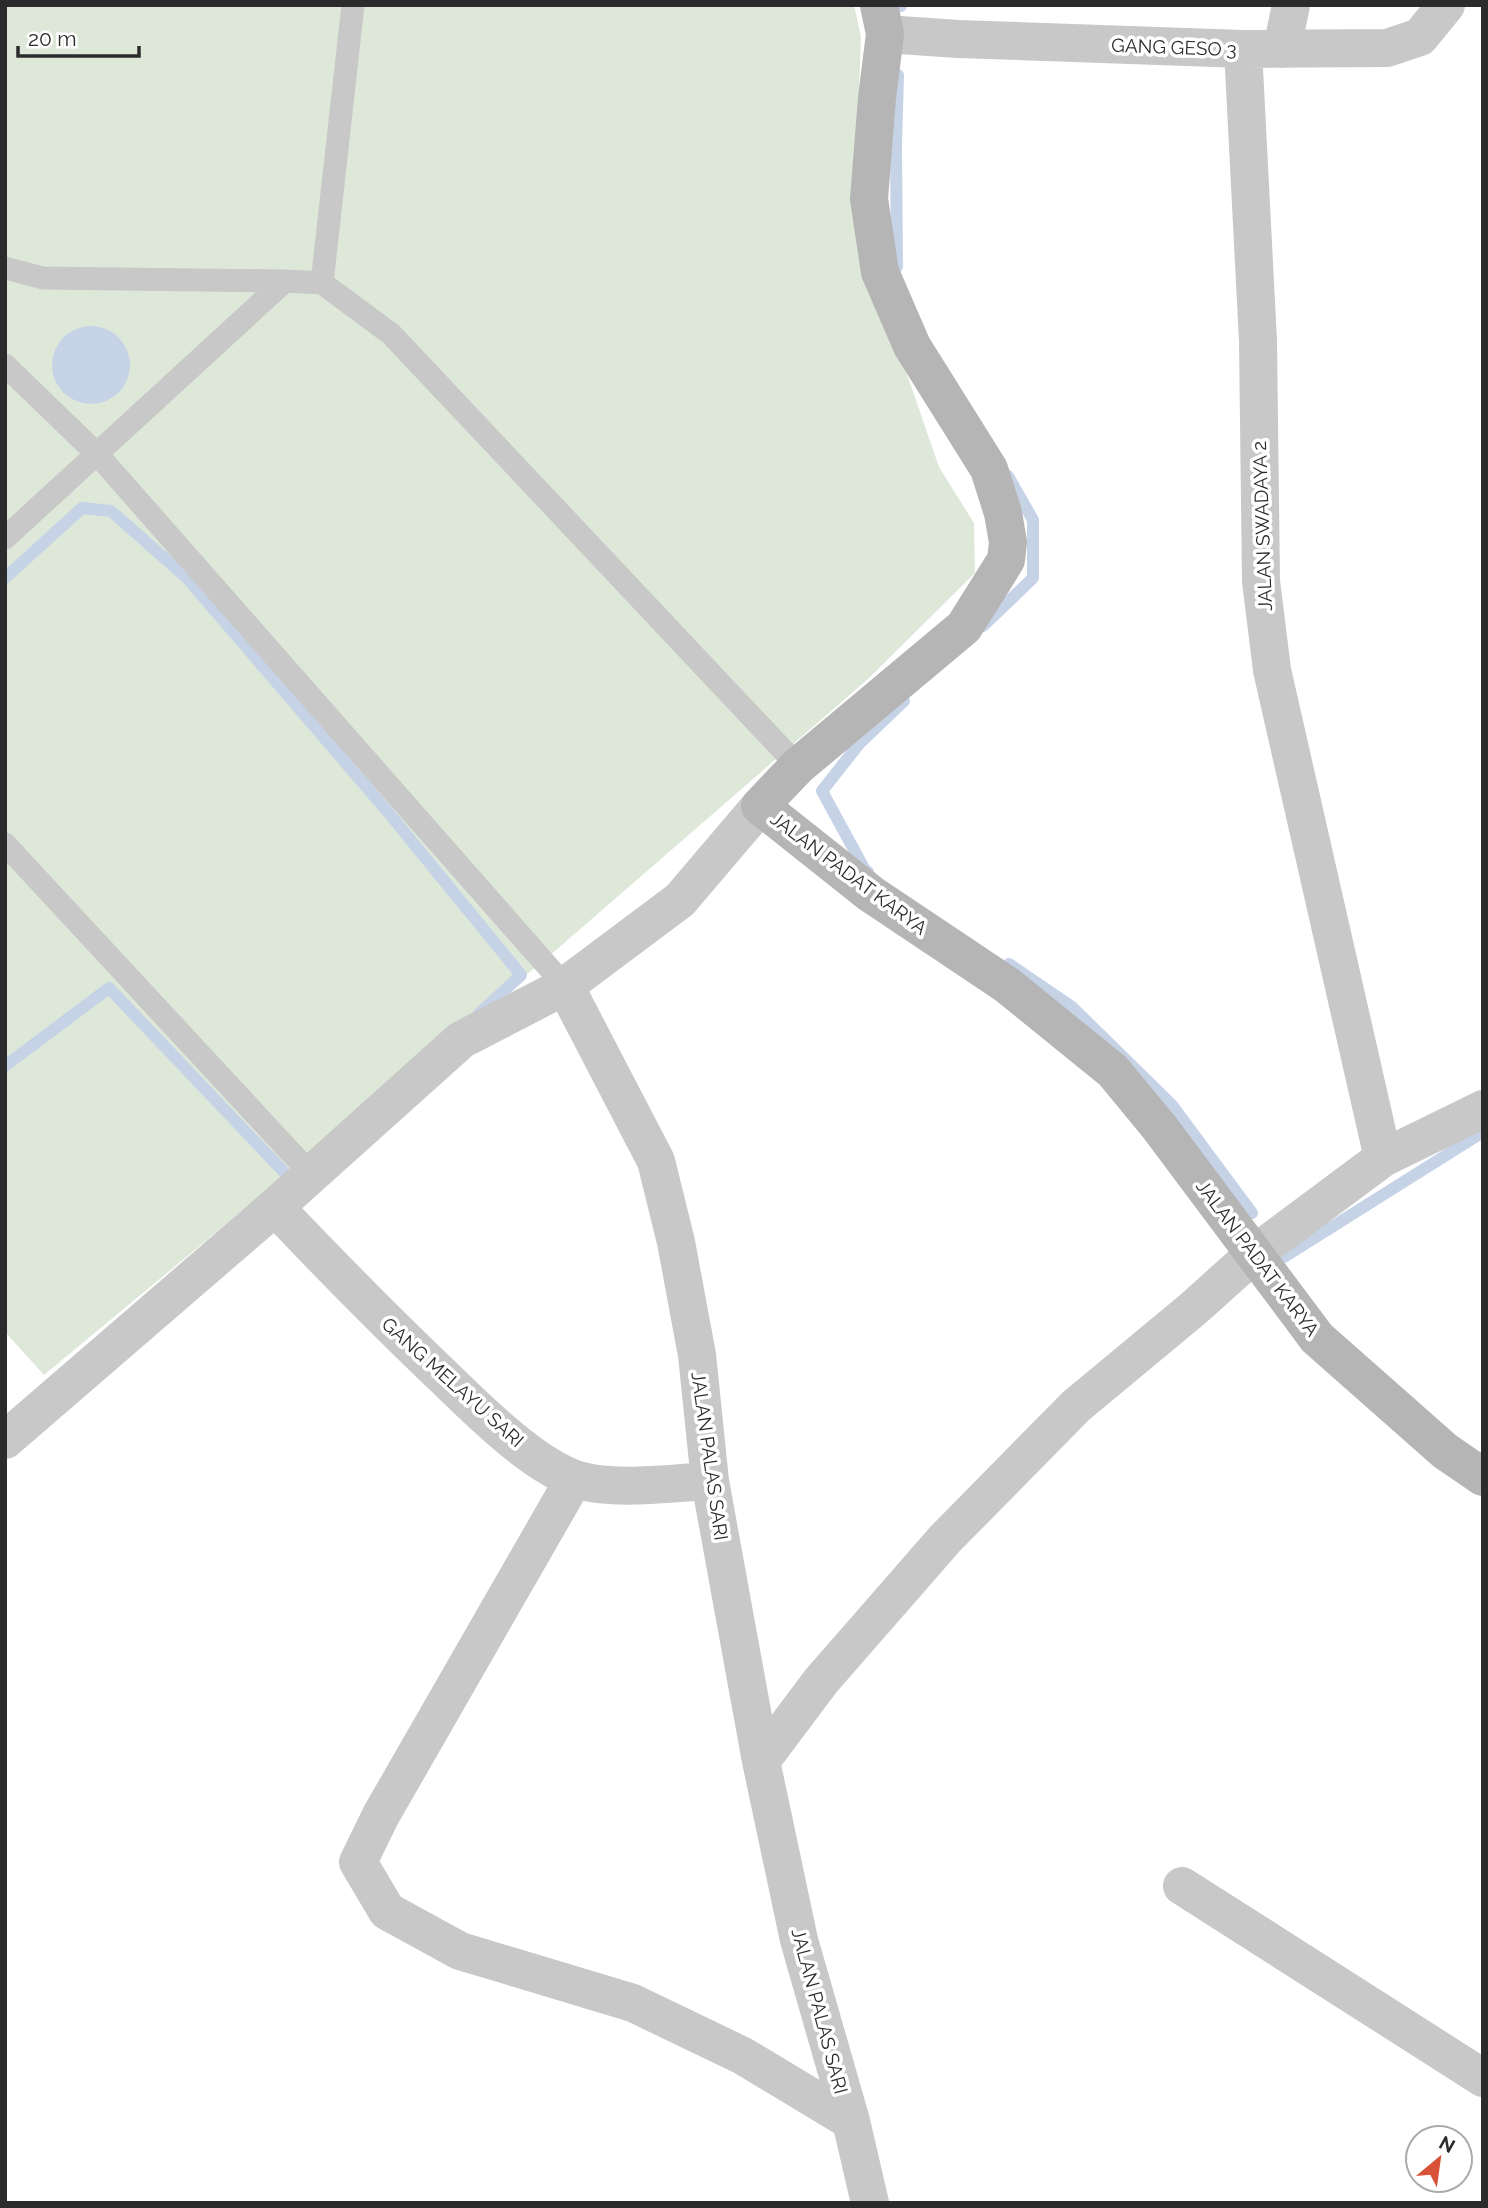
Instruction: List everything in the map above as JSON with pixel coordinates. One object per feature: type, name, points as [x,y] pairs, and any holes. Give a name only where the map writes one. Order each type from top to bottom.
[{"type":"street","points":[[1282,49],[1291,5]]},
{"type":"street","name":"GANG GESO 3","points":[[882,20],[958,39],[1243,49],[1387,48],[1420,37],[1446,5]]},
{"type":"street","name":"JALAN PADAT KARYA","points":[[882,20],[869,199],[880,272],[912,346],[989,469],[1003,513],[1008,542],[1006,560],[964,627],[798,766],[760,806],[871,894],[1007,985],[1113,1071],[1160,1128],[1317,1338],[1445,1451],[1483,1477]]},
{"type":"street","name":"JALAN SWADAYA 2","points":[[1243,49],[1258,341],[1261,581],[1272,670],[1383,1158]]},
{"type":"street","points":[[5,1440],[275,1207],[461,1040],[565,986],[680,900],[760,806]]},
{"type":"street","name":"JALAN PALAS SARI","points":[[565,986],[656,1161],[676,1241],[697,1355],[710,1481],[761,1761],[799,1940],[870,2203]]},
{"type":"street","points":[[761,1761],[821,1681],[944,1539],[1076,1406],[1194,1308],[1254,1254],[1383,1158],[1483,1109]]},
{"type":"street","name":"GANG MELAYU SARI","points":[[275,1207],[372,1308],[486,1418],[538,1459],[574,1479],[600,1485],[710,1481]]},
{"type":"street","points":[[574,1479],[381,1815],[358,1863],[387,1911],[460,1951],[633,2003],[743,2056],[850,2121]]},
{"type":"street","points":[[1182,1886],[1483,2078]]},
{"type":"lane","points":[[323,283],[352,5]]},
{"type":"lane","points":[[5,268],[43,278],[323,283],[391,334],[798,766]]},
{"type":"lane","points":[[5,538],[285,281]]},
{"type":"lane","points":[[5,365],[97,454],[565,986]]},
{"type":"lane","points":[[5,844],[310,1173]]},
{"type":"green space","points":[[5,5],[854,5],[861,37],[855,200],[872,273],[939,467],[974,523],[975,573],[868,679],[555,951],[44,1375],[5,1332]]},
{"type":"water","points":[[83,326],[99,326],[113,332],[124,343],[130,357],[130,373],[124,387],[113,398],[99,404],[83,404],[69,398],[58,387],[52,373],[52,357],[58,343],[69,332]]},
{"type":"waterway","points":[[897,267],[898,75]]},
{"type":"waterway","points":[[983,626],[1033,578],[1033,520],[1008,476]]},
{"type":"waterway","points":[[5,578],[82,508],[111,511],[187,578],[387,811],[521,975],[479,1014]]},
{"type":"waterway","points":[[868,872],[822,791],[859,744],[904,701]]},
{"type":"waterway","points":[[1009,964],[1072,1007],[1172,1105],[1252,1213]]},
{"type":"waterway","points":[[5,1066],[109,988],[283,1171]]},
{"type":"waterway","points":[[1284,1257],[1483,1132]]}]
